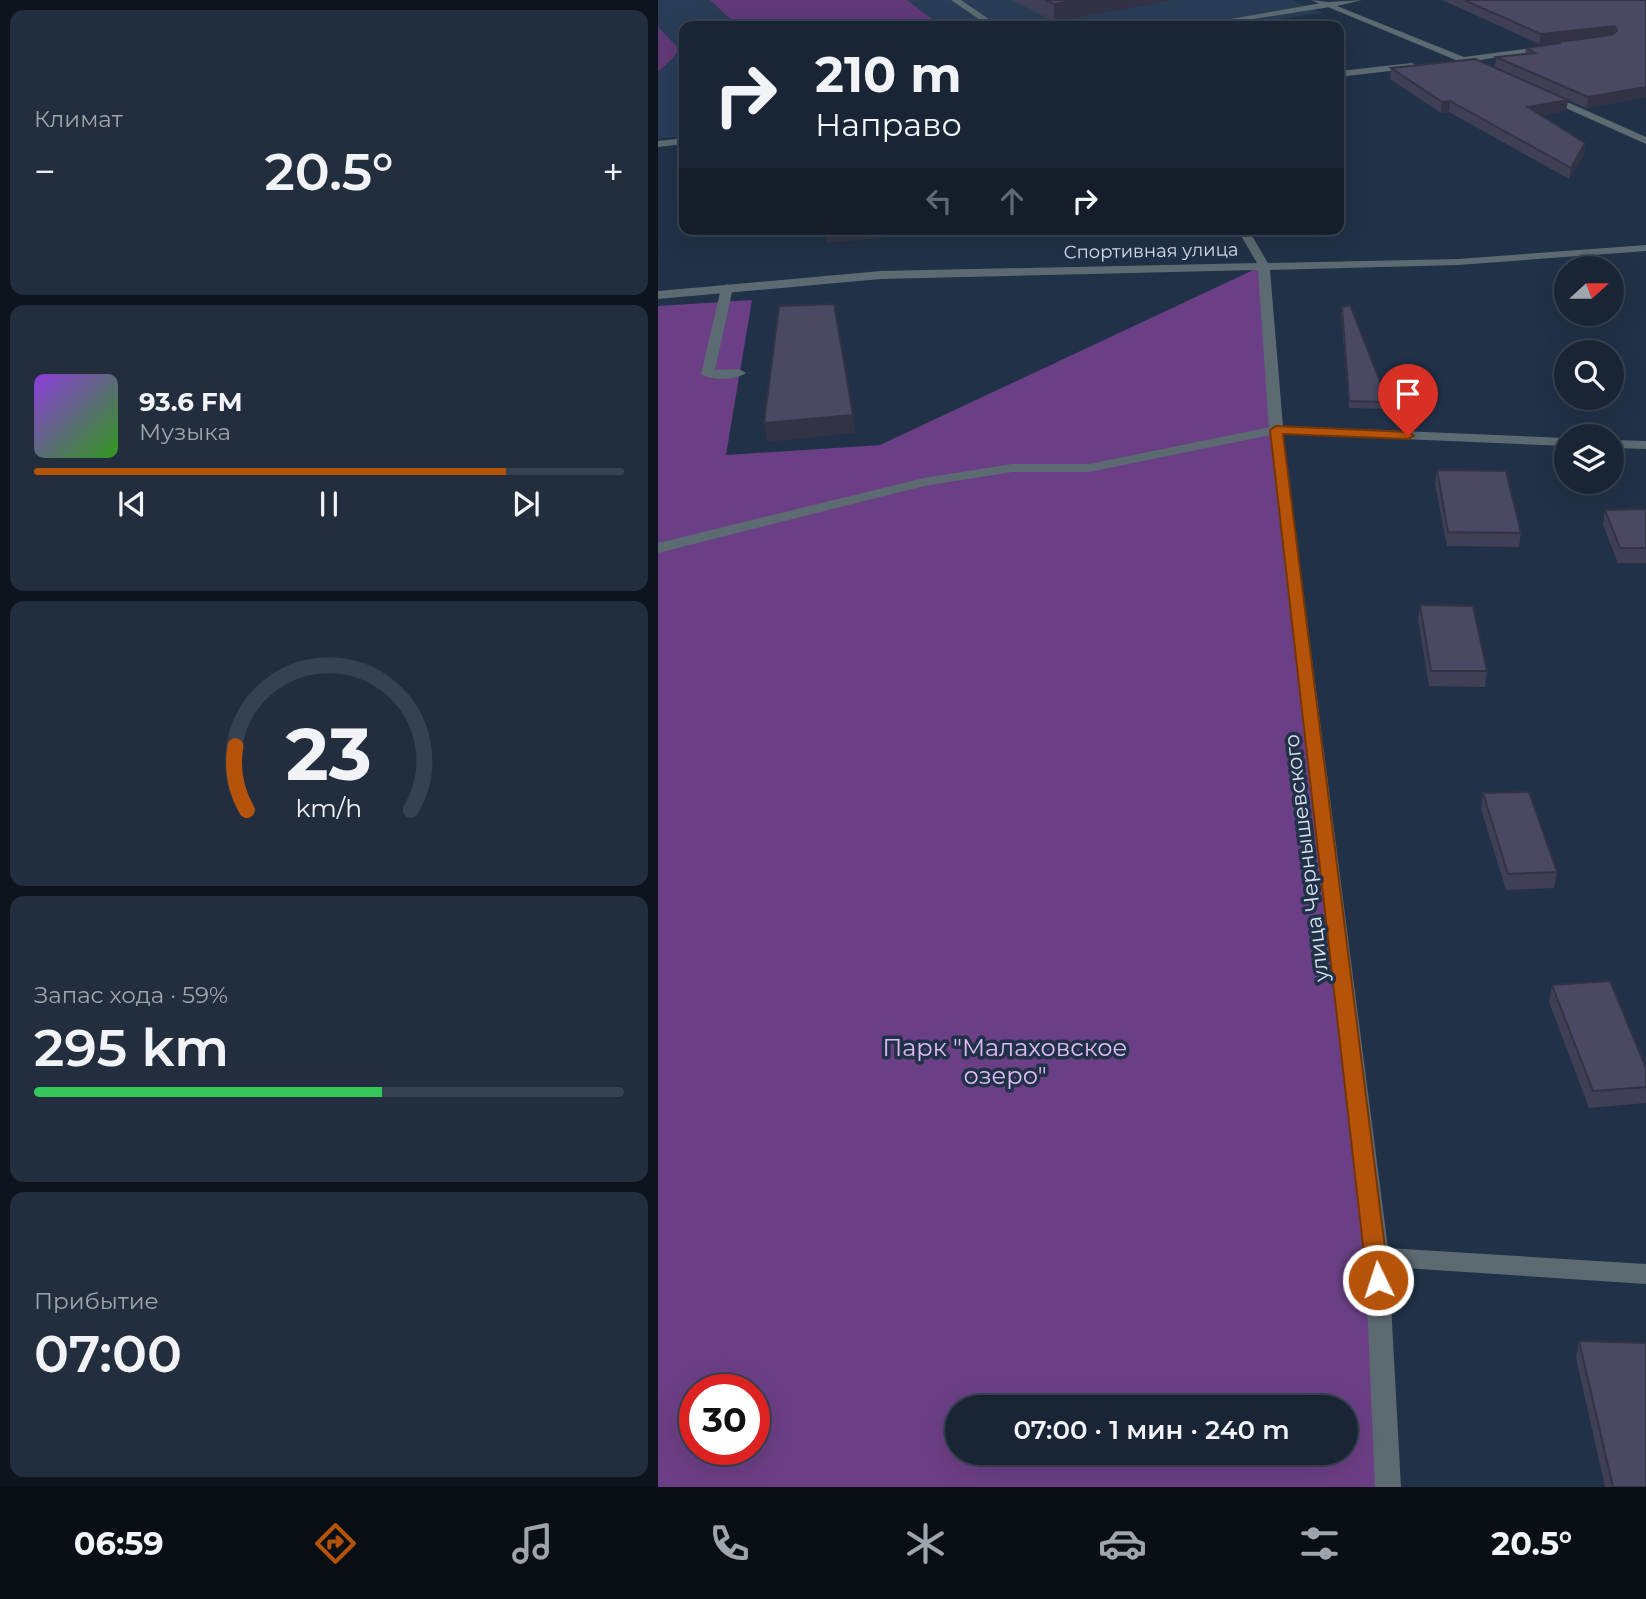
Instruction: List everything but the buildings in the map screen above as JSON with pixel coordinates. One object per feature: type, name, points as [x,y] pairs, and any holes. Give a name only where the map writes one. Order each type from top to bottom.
[{"type":"street","points":[[955,0],[987,21]]},
{"type":"street","points":[[1315,0],[1501,76]]},
{"type":"street","points":[[1226,21],[1358,0]]},
{"type":"street","points":[[1436,63],[1557,47]]},
{"type":"street","points":[[1344,73],[1424,65]]},
{"type":"street","points":[[1537,92],[1646,141]]},
{"type":"street","points":[[658,144],[679,142]]},
{"type":"street","name":"улица Чернышевского","points":[[1245,235],[1264,265],[1276,430],[1377,1257],[1388,1487]]},
{"type":"street","name":"Спортивная улица","points":[[658,295],[881,275],[1458,262],[1646,248]]},
{"type":"street","points":[[727,288],[708,374],[739,373]]},
{"type":"street","points":[[658,548],[924,482],[1012,468],[1089,468],[1276,430],[1554,442]]},
{"type":"street","points":[[1624,444],[1646,445]]},
{"type":"street","points":[[1377,1257],[1646,1274]]},
{"type":"shaded area","points":[[658,0],[1292,0],[1323,13],[1264,21],[679,21],[679,137],[658,139]]},
{"type":"shaded area","points":[[710,0],[907,0],[934,21],[733,21]]},
{"type":"shaded area","points":[[658,27],[679,49],[658,72]]},
{"type":"green space","name":"Парк \"Малаховское озеро\"","points":[[1264,265],[1396,1487],[658,1487],[658,306],[752,300],[726,455],[880,445]]},
{"type":"route","points":[[1378,1280],[1276,430],[1408,436]]}]
